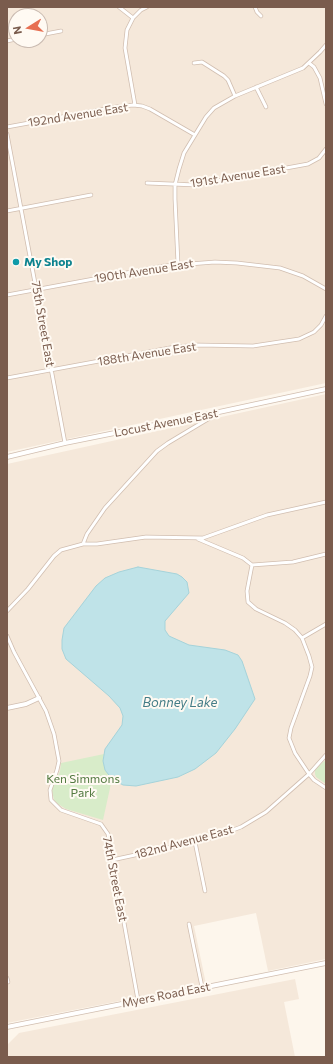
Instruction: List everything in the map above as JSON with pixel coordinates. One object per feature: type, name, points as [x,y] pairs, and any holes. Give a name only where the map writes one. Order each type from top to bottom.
[{"type":"street","points":[[119,7],[133,18]]},
{"type":"street","points":[[135,105],[125,48],[127,30],[133,18],[141,10],[147,7]]},
{"type":"street","points":[[254,7],[261,16]]},
{"type":"street","points":[[48,33],[61,31]]},
{"type":"street","points":[[178,264],[175,185],[181,161],[195,135],[214,108],[235,96],[300,70],[326,45]]},
{"type":"street","points":[[194,63],[202,62],[224,76],[228,80],[235,96]]},
{"type":"street","points":[[309,63],[314,67],[320,78],[326,104]]},
{"type":"street","points":[[256,87],[266,107]]},
{"type":"street","name":"192nd Avenue East","points":[[7,127],[116,107],[135,105],[150,109],[195,135]]},
{"type":"street","name":"75th Street East","points":[[7,134],[65,443]]},
{"type":"street","name":"191st Avenue East","points":[[147,183],[175,185],[203,184],[308,164],[315,161],[325,151]]},
{"type":"street","points":[[7,211],[92,195]]},
{"type":"street","name":"190th Avenue East","points":[[7,296],[149,268],[178,264],[215,262],[270,266],[303,276],[326,289]]},
{"type":"street","name":"188th Avenue East","points":[[7,378],[175,347],[198,345],[253,346],[299,339],[314,332],[326,316]]},
{"type":"street","name":"Locust Avenue East","points":[[7,457],[65,443],[326,390]]},
{"type":"street","points":[[83,544],[87,534],[105,508],[157,451],[219,412]]},
{"type":"street","points":[[7,611],[28,589],[56,553],[61,550],[83,544],[97,544],[146,537],[198,539],[267,515],[326,502]]},
{"type":"street","points":[[198,539],[243,558],[252,565],[293,562],[326,554]]},
{"type":"street","points":[[252,565],[247,591],[247,600],[256,609],[290,626],[302,638],[309,656],[311,671],[291,728],[289,738],[295,753],[314,780],[326,788]]},
{"type":"street","points":[[302,638],[326,624]]},
{"type":"street","name":"74th Street East","points":[[7,636],[39,698],[51,725],[59,756],[57,770],[50,790],[51,800],[61,810],[95,821],[103,826],[108,834],[138,1000]]},
{"type":"street","points":[[7,708],[26,704],[39,698]]},
{"type":"street","name":"182nd Avenue East","points":[[112,860],[195,842],[229,832],[266,812],[310,774],[326,755]]},
{"type":"street","points":[[195,842],[205,891]]},
{"type":"street","points":[[189,924],[202,988]]},
{"type":"street","name":"Myers Road East","points":[[7,1027],[326,963]]},
{"type":"shaded area","points":[[7,7],[326,7],[326,383],[7,452]]},
{"type":"shaded area","points":[[326,394],[326,959],[268,971],[256,913],[194,926],[206,984],[7,1023],[7,464]]},
{"type":"shaded area","points":[[295,979],[299,999],[284,1002],[295,1057],[7,1057],[7,1045],[19,1033]]},
{"type":"green space","name":"Ken Simmons Park","points":[[104,754],[103,761],[105,770],[112,779],[103,820],[66,809],[54,800],[52,791],[60,771],[61,763]]},
{"type":"green space","points":[[324,761],[326,762],[326,784],[316,777],[315,774],[315,770]]},
{"type":"water","name":"Bonney Lake","points":[[138,567],[177,574],[187,582],[189,593],[165,621],[165,630],[169,636],[189,645],[225,650],[238,655],[242,661],[255,699],[235,729],[216,753],[195,769],[178,777],[136,786],[123,785],[112,779],[105,770],[103,761],[105,749],[122,725],[123,716],[120,708],[109,696],[66,659],[62,649],[62,640],[64,628],[96,586],[105,578],[119,572]]},
{"type":"place","name":"My Shop","points":[[16,262]]}]
